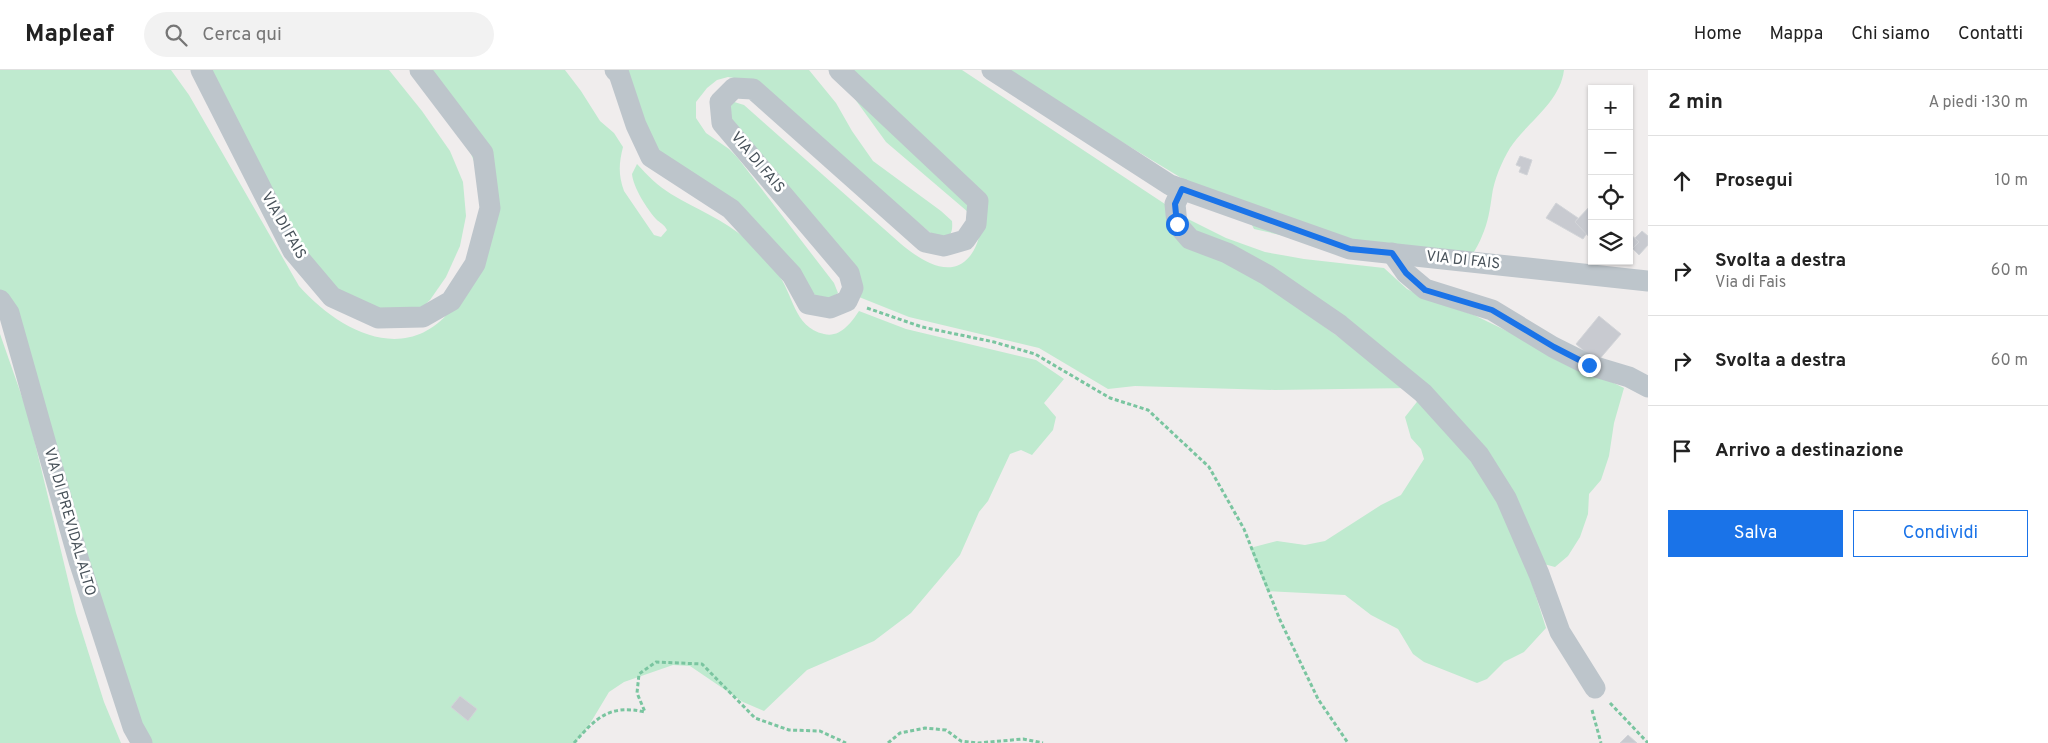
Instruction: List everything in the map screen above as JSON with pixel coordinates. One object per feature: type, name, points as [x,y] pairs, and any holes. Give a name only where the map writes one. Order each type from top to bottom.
[{"type":"street","name":"VIA DI FAIS","points":[[202,70],[293,251],[332,298],[378,318],[423,318],[451,301],[475,264],[490,208],[483,153],[420,70]]},
{"type":"street","points":[[615,70],[619,74],[636,126],[651,156],[732,210],[792,275],[808,304],[830,308],[848,301]]},
{"type":"street","name":"VIA DI FAIS","points":[[839,70],[978,201],[976,224],[965,240],[944,246],[925,242],[753,89],[734,88],[720,102],[722,123],[849,273],[853,288],[848,301]]},
{"type":"street","name":"VIA DI FAIS","points":[[992,70],[1170,185],[1350,249],[1648,281]]},
{"type":"street","points":[[1182,189],[1175,204],[1177,224],[1190,239],[1228,252],[1267,275],[1340,325],[1423,393],[1480,455],[1506,498],[1539,574],[1560,632],[1595,688]]},
{"type":"street","points":[[1392,253],[1406,273],[1425,290],[1492,310],[1562,352],[1589,365],[1629,377],[1648,387]]},
{"type":"street","name":"VIA DI PREVIDAL ALTO","points":[[0,300],[9,313],[79,561],[133,727],[142,743]]},
{"type":"path","points":[[848,301],[922,327],[994,342],[1035,354],[1110,398],[1148,410],[1209,467],[1244,529],[1280,620],[1318,699],[1348,743]]},
{"type":"path","points":[[574,743],[588,727],[604,714],[618,709],[645,712],[637,693],[639,674],[656,662],[702,664],[755,718],[789,730],[820,731],[846,743]]},
{"type":"path","points":[[1601,743],[1589,698],[1595,688],[1648,742]]},
{"type":"path","points":[[888,743],[900,733],[925,728],[946,730],[961,741],[978,743],[1023,739],[1043,743]]},
{"type":"green space","points":[[0,70],[171,70],[189,95],[299,286],[315,302],[352,328],[372,336],[392,339],[412,336],[432,328],[450,311],[485,246],[478,171],[471,154],[414,70],[565,70],[600,121],[614,133],[623,147],[620,169],[624,191],[654,235],[661,237],[667,230],[652,215],[638,191],[632,174],[637,164],[666,191],[719,220],[746,239],[783,281],[800,317],[814,330],[830,335],[840,332],[849,325],[859,311],[906,329],[1036,360],[1064,379],[1044,403],[1056,417],[1053,430],[1032,455],[1021,450],[1010,454],[988,501],[979,512],[960,555],[911,613],[874,641],[807,670],[764,711],[743,702],[690,666],[673,665],[624,682],[609,692],[588,727],[575,743],[142,743],[0,293]]},
{"type":"green space","points":[[198,70],[389,70],[422,111],[450,151],[463,182],[466,216],[460,246],[446,277],[430,300],[419,310],[397,318],[327,290]]},
{"type":"green space","points":[[611,70],[809,70],[836,103],[852,131],[873,161],[952,221],[951,233],[942,242],[740,79],[728,77],[717,80],[707,88],[696,102],[696,118],[706,133],[737,157],[834,283],[838,293],[824,303],[660,156]]},
{"type":"green space","points":[[834,70],[962,70],[1168,206],[1167,222],[1169,229],[1175,236],[1260,280],[1409,388],[1275,390],[1135,386],[1108,389],[1039,348],[909,317],[859,297],[722,106],[731,101],[744,105],[901,244],[925,261],[944,267],[953,267],[962,263],[970,256],[980,234],[975,218],[886,142]]},
{"type":"green space","points":[[1003,70],[1564,70],[1561,82],[1550,102],[1517,139],[1504,159],[1493,189],[1486,226],[1469,260],[1289,237],[1254,229],[1249,219]]},
{"type":"green space","points":[[1186,218],[1226,238],[1265,252],[1304,259],[1384,268],[1407,289],[1429,300],[1474,315],[1624,388],[1614,423],[1609,456],[1601,480],[1589,494],[1588,514],[1580,537],[1568,556],[1555,567],[1540,563],[1453,412],[1199,235]]},
{"type":"green space","points":[[0,334],[28,414],[76,613],[104,702],[121,743],[0,743]]},
{"type":"green space","points":[[1420,398],[1486,478],[1527,568],[1546,628],[1524,652],[1504,662],[1487,679],[1477,683],[1424,662],[1413,654],[1398,629],[1371,615],[1345,595],[1267,591],[1250,548],[1277,541],[1305,545],[1325,541],[1381,505],[1401,495],[1424,459],[1421,449],[1411,438],[1405,417]]},
{"type":"building","points":[[1520,156],[1532,160],[1527,175],[1519,172],[1521,167],[1516,165]]},
{"type":"building","points":[[1556,203],[1578,218],[1575,222],[1587,233],[1583,239],[1546,218]]},
{"type":"building","points":[[1588,208],[1588,236],[1575,222]]},
{"type":"building","points":[[1642,231],[1648,236],[1648,245],[1639,255],[1633,249],[1639,242],[1635,238]]},
{"type":"building","points":[[1633,237],[1639,242],[1633,248]]},
{"type":"building","points":[[1599,316],[1621,334],[1597,362],[1576,344]]},
{"type":"building","points":[[460,696],[477,709],[468,721],[451,707]]},
{"type":"building","points":[[1628,735],[1637,743],[1620,743]]},
{"type":"route","points":[[1177,224],[1175,204],[1182,189],[1350,249],[1392,253],[1406,273],[1425,290],[1492,310],[1520,328],[1589,365]]}]
